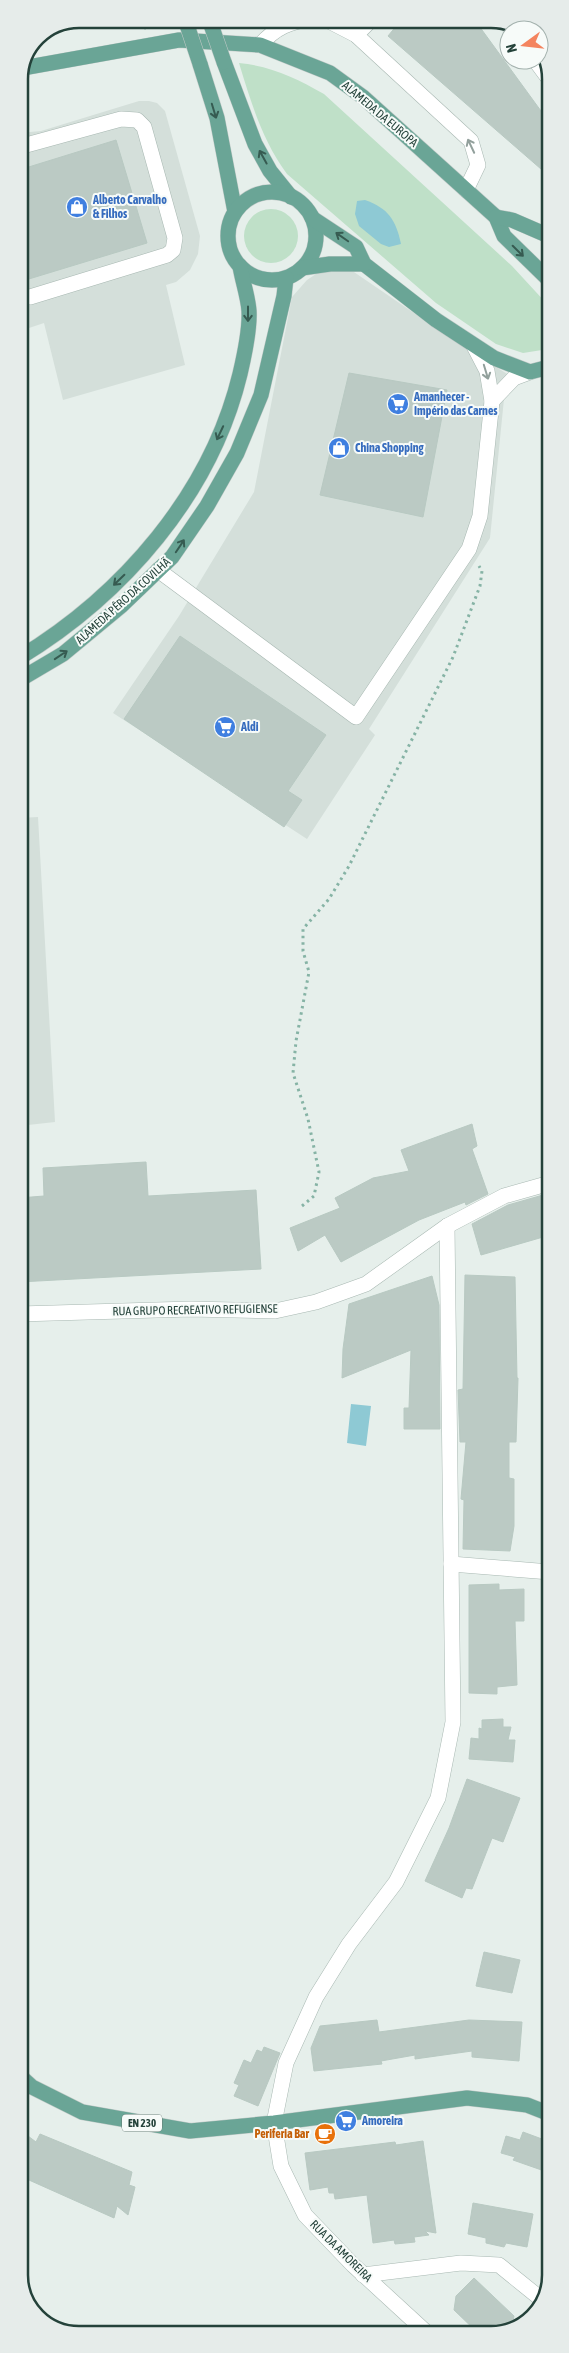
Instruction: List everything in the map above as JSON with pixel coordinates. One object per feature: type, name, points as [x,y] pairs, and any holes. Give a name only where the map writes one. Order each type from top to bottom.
[{"type":"main road","name":"ALAMEDA PÊRO DA COVILHÃ","points":[[28,653],[50,640],[141,559],[175,514],[202,472],[225,421],[243,360],[249,311],[240,266],[232,255],[228,243],[228,230],[235,212],[216,118],[188,28]]},
{"type":"main road","points":[[212,28],[255,144],[270,171],[312,218],[356,247],[364,264],[474,346],[494,358],[530,372],[542,369]]},
{"type":"main road","name":"ALAMEDA DA EUROPA","points":[[29,67],[179,40],[260,45],[330,73],[363,97],[496,217],[504,236],[542,273]]},
{"type":"main road","name":"ALAMEDA DA EUROPA","points":[[28,70],[39,66]]},
{"type":"main road","points":[[235,212],[251,197],[264,192],[278,192],[292,197]]},
{"type":"main road","name":"ALAMEDA DA EUROPA","points":[[496,217],[512,220],[542,233]]},
{"type":"main road","points":[[240,266],[249,274],[261,279],[274,280],[286,278],[302,268],[310,258],[315,244],[312,218]]},
{"type":"main road","points":[[302,268],[330,264],[364,264]]},
{"type":"main road","name":"ALAMEDA PÊRO DA COVILHÃ","points":[[28,675],[63,654],[121,606],[172,557],[207,506],[236,453],[261,396],[284,296],[286,278]]},
{"type":"main road","name":"EN 230","points":[[28,2083],[82,2112],[190,2131],[274,2123],[467,2098],[527,2105],[542,2111]]},
{"type":"street","points":[[260,45],[279,28]]},
{"type":"street","points":[[341,28],[356,36],[471,141],[478,165],[466,190]]},
{"type":"street","points":[[356,36],[364,28]]},
{"type":"street","points":[[28,145],[122,119],[137,120],[144,128],[175,238],[173,250],[167,255],[30,297]]},
{"type":"street","points":[[158,570],[356,717],[465,554],[480,516],[492,401],[487,371],[474,346]]},
{"type":"street","points":[[492,401],[514,378],[530,372]]},
{"type":"street","name":"RUA GRUPO RECREATIVO REFUGIENSE","points":[[28,1314],[191,1309],[283,1309],[316,1302],[366,1284],[447,1226],[504,1196],[542,1185]]},
{"type":"street","points":[[274,2123],[286,2063],[316,1997],[349,1944],[396,1882],[438,1798],[453,1722],[447,1226]]},
{"type":"street","points":[[451,1564],[542,1571]]},
{"type":"street","name":"RUA DA AMOREIRA","points":[[274,2123],[281,2166],[305,2215],[363,2275],[419,2326]]},
{"type":"street","points":[[363,2275],[461,2263],[499,2265],[537,2296]]},
{"type":"path","points":[[302,1206],[314,1196],[319,1172],[308,1119],[293,1073],[296,1041],[309,972],[303,951],[303,928],[329,899],[350,866],[453,657],[480,586],[482,571],[465,554]]},
{"type":"shaded area","points":[[139,101],[157,103],[165,111],[200,236],[198,254],[190,270],[176,282],[166,285],[185,365],[63,400],[44,323],[28,328],[28,132],[41,131]]},
{"type":"shaded area","points":[[351,270],[474,354],[516,379],[504,399],[490,538],[369,729],[375,735],[307,839],[113,713],[179,616],[254,492],[292,297],[307,280],[319,272]]},
{"type":"shaded area","points":[[38,817],[55,1122],[28,1125],[28,818]]},
{"type":"green space","points":[[239,63],[262,67],[283,74],[324,94],[512,266],[542,299],[542,350],[523,353],[496,344],[436,303],[287,174],[264,134]]},
{"type":"green space","points":[[271,209],[281,211],[290,217],[296,226],[298,236],[296,246],[290,255],[281,261],[271,263],[261,261],[252,255],[246,246],[244,236],[246,226],[252,217],[261,211]]},
{"type":"water","points":[[365,200],[380,207],[390,216],[397,228],[401,244],[389,247],[381,244],[359,226],[355,214],[357,201]]},
{"type":"water","points":[[351,1404],[371,1406],[366,1446],[347,1443]]},
{"type":"building","points":[[395,28],[481,28],[499,53],[499,70],[511,70],[542,112],[542,170],[388,36]]},
{"type":"building","name":"Alberto Carvalho & Filhos","points":[[116,140],[147,243],[28,279],[28,167]]},
{"type":"building","points":[[349,373],[447,390],[423,517],[320,495]]},
{"type":"building","name":"Aldi","points":[[180,636],[326,735],[288,791],[302,800],[284,827],[124,719]]},
{"type":"building","points":[[472,1124],[477,1146],[472,1149],[488,1194],[466,1205],[465,1202],[419,1220],[341,1262],[325,1235],[298,1251],[290,1228],[340,1208],[335,1198],[373,1178],[409,1171],[401,1150]]},
{"type":"building","points":[[146,1162],[148,1196],[256,1190],[261,1269],[28,1282],[28,1197],[44,1196],[43,1168]]},
{"type":"building","points":[[542,1195],[542,1237],[481,1255],[472,1224],[508,1205]]},
{"type":"building","points":[[465,1275],[515,1277],[518,1378],[516,1442],[509,1442],[509,1478],[514,1479],[514,1526],[510,1551],[463,1549],[464,1500],[461,1499],[466,1442],[460,1442],[458,1390],[463,1389]]},
{"type":"building","points":[[432,1276],[439,1305],[440,1429],[404,1429],[404,1408],[409,1408],[411,1350],[342,1378],[343,1349],[349,1304]]},
{"type":"building","points":[[499,1584],[499,1590],[524,1589],[524,1621],[515,1621],[517,1685],[497,1687],[497,1694],[469,1693],[469,1585]]},
{"type":"building","points":[[503,1719],[503,1727],[511,1727],[508,1740],[515,1740],[513,1762],[469,1759],[471,1738],[479,1739],[479,1728],[482,1729],[482,1720]]},
{"type":"building","points":[[467,1779],[520,1798],[503,1842],[492,1838],[472,1889],[466,1888],[462,1898],[425,1881],[449,1828]]},
{"type":"building","points":[[484,1952],[520,1960],[512,1993],[476,1986]]},
{"type":"building","points":[[377,2020],[379,2032],[469,2020],[522,2022],[519,2061],[472,2057],[472,2051],[415,2059],[415,2055],[381,2061],[382,2064],[314,2071],[311,2048],[320,2026]]},
{"type":"building","points":[[264,2047],[280,2053],[258,2106],[234,2096],[239,2085],[234,2083],[244,2060],[251,2063],[257,2050],[262,2052]]},
{"type":"building","points":[[523,2132],[542,2139],[542,2170],[513,2160],[515,2157],[501,2153],[506,2136],[520,2140]]},
{"type":"building","points":[[40,2134],[132,2172],[129,2185],[135,2187],[128,2215],[117,2206],[114,2218],[28,2180],[28,2136],[36,2142]]},
{"type":"building","points":[[423,2141],[436,2233],[425,2231],[429,2235],[414,2237],[415,2242],[395,2244],[394,2240],[373,2243],[367,2195],[335,2199],[334,2193],[329,2193],[328,2187],[310,2190],[305,2153],[395,2142],[396,2145]]},
{"type":"building","points":[[473,2203],[533,2214],[527,2247],[506,2243],[504,2247],[486,2243],[486,2238],[468,2234]]},
{"type":"building","points":[[474,2278],[514,2316],[513,2320],[500,2325],[471,2326],[454,2310],[456,2296]]},
{"type":"place","name":"Alberto Carvalho & Filhos","points":[[77,207]]},
{"type":"place","name":"Amanhecer - Império das Carnes","points":[[398,404]]},
{"type":"place","name":"China Shopping","points":[[339,448]]},
{"type":"place","name":"Aldi","points":[[225,727]]},
{"type":"place","name":"Amoreira","points":[[346,2121]]},
{"type":"place","name":"Periferia Bar","points":[[325,2134]]}]
